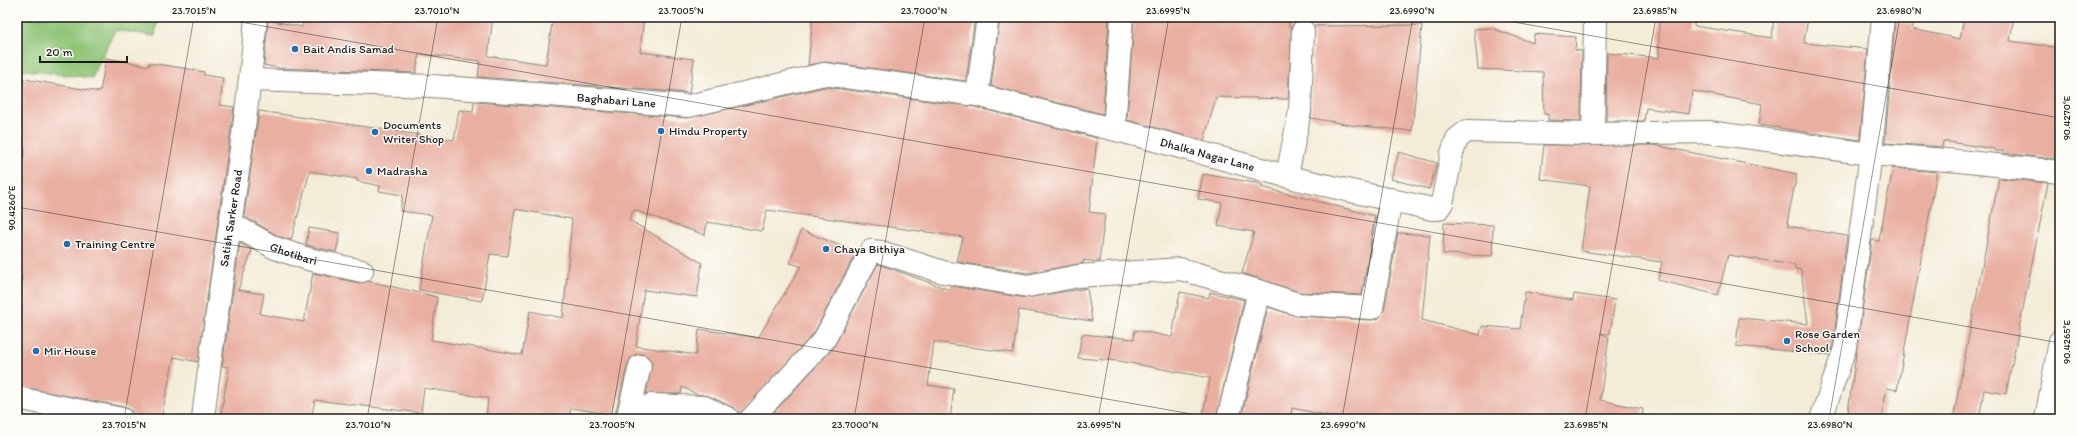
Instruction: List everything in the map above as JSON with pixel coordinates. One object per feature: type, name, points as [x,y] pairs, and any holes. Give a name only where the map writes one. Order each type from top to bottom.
[{"type":"street","name":"Satish Sarker Road","points":[[203,419],[210,357],[251,80],[256,17]]},
{"type":"street","points":[[977,95],[988,17]]},
{"type":"street","points":[[1114,129],[1122,17]]},
{"type":"street","points":[[1595,17],[1593,134],[1708,132],[1871,154],[1959,161],[2060,172]]},
{"type":"street","points":[[1821,419],[1845,348],[1871,154],[1883,17]]},
{"type":"street","points":[[1287,176],[1300,111],[1303,31]]},
{"type":"street","name":"Baghabari Lane","points":[[251,80],[432,86],[690,106],[824,74],[977,95]]},
{"type":"street","name":"Dhalka Nagar Lane","points":[[977,95],[1114,129],[1287,176],[1432,209],[1438,208],[1442,203],[1452,152],[1457,139],[1467,131],[1593,134]]},
{"type":"street","points":[[750,419],[824,340],[871,251],[881,252],[943,272],[1028,286],[1078,276],[1180,269],[1258,291],[1297,304],[1372,308],[1391,199]]},
{"type":"street","name":"Ghotibari","points":[[230,222],[275,248],[308,259],[362,271]]},
{"type":"street","points":[[1228,419],[1258,291]]},
{"type":"street","points":[[2046,419],[2060,341]]},
{"type":"street","points":[[628,419],[640,366]]},
{"type":"street","points":[[17,398],[122,419]]},
{"type":"street","points":[[628,419],[651,405],[704,406],[728,419]]},
{"type":"green space","points":[[17,17],[158,17],[155,36],[115,30],[92,78],[17,69]]},
{"type":"building","points":[[303,17],[493,17],[488,56],[546,64],[553,17],[644,17],[640,52],[694,59],[689,93],[478,77],[480,61],[419,54],[416,73],[279,68],[264,65],[268,20],[302,27]]},
{"type":"building","points":[[813,17],[975,17],[966,81],[826,62],[808,65]]},
{"type":"building","points":[[1000,17],[1109,17],[1103,114],[991,86]]},
{"type":"building","points":[[1134,17],[1289,17],[1289,27],[1292,27],[1288,99],[1216,97],[1204,141],[1127,120]]},
{"type":"building","points":[[1659,17],[1694,17],[1694,26],[1772,38],[1774,17],[1808,17],[1804,43],[1868,49],[1860,140],[1759,125],[1762,104],[1692,91],[1689,114],[1646,108],[1644,121],[1606,121],[1607,53],[1659,58]]},
{"type":"building","points":[[1964,17],[2014,17],[2010,41],[2060,48],[2060,152],[2055,152],[2053,159],[2003,153],[2004,151],[1995,151],[1995,149],[1943,141],[1942,147],[1885,143],[1895,21],[1913,25],[1912,29],[1960,39]]},
{"type":"building","points":[[1422,25],[1412,131],[1351,125],[1311,118],[1314,26]]},
{"type":"building","points":[[1491,28],[1533,43],[1534,34],[1576,37],[1575,50],[1582,51],[1581,121],[1548,120],[1548,114],[1544,114],[1543,72],[1478,69],[1474,29]]},
{"type":"building","points":[[106,58],[149,66],[149,63],[183,68],[204,72],[204,75],[223,78],[220,105],[234,107],[198,362],[174,357],[161,419],[134,417],[131,410],[124,407],[17,386],[17,307],[22,277],[17,277],[17,192],[25,149],[17,148],[17,120],[24,79],[100,92]]},
{"type":"building","points":[[825,87],[975,107],[1097,138],[1089,212],[1105,214],[1099,262],[1083,260],[1084,263],[1028,273],[957,262],[963,237],[767,210],[762,231],[707,222],[705,235],[634,210],[629,220],[702,263],[697,297],[644,290],[636,346],[696,355],[699,329],[758,338],[801,266],[790,263],[801,230],[856,252],[814,333],[740,414],[734,408],[709,396],[696,394],[682,387],[681,394],[646,394],[652,363],[648,357],[643,354],[636,354],[628,363],[615,415],[571,408],[569,419],[486,419],[488,398],[424,388],[421,413],[315,400],[311,419],[220,419],[229,367],[222,366],[240,243],[252,250],[238,290],[264,294],[260,314],[304,322],[313,273],[359,283],[368,281],[437,297],[431,340],[522,355],[530,311],[563,318],[572,219],[515,209],[508,256],[490,254],[482,301],[419,290],[432,215],[400,211],[403,195],[379,191],[380,186],[357,181],[357,179],[310,171],[291,240],[280,237],[244,216],[259,111],[454,140],[459,110],[473,112],[474,102],[688,118]]},
{"type":"building","points":[[1544,145],[1654,145],[1797,174],[1787,223],[1788,226],[1847,236],[1833,345],[1830,355],[1736,346],[1739,318],[1808,324],[1801,270],[1795,269],[1795,265],[1728,255],[1718,295],[1658,280],[1662,262],[1581,251],[1590,186],[1540,179]]},
{"type":"building","points":[[1399,152],[1437,163],[1429,189],[1391,179]]},
{"type":"building","points":[[1893,168],[1937,172],[1897,390],[1887,388],[1881,419],[1847,419],[1872,240],[1879,241]]},
{"type":"building","points":[[1203,174],[1262,184],[1261,187],[1375,216],[1362,295],[1299,292],[1242,273],[1254,232],[1218,226],[1222,203],[1198,199]]},
{"type":"building","points":[[1999,178],[2048,183],[2006,394],[1984,390],[1979,419],[1953,419]]},
{"type":"building","points":[[1444,223],[1493,225],[1492,256],[1443,254]]},
{"type":"building","points":[[309,228],[340,233],[336,252],[306,245]]},
{"type":"building","points":[[1398,233],[1430,235],[1422,320],[1480,335],[1482,326],[1520,329],[1525,292],[1573,300],[1574,294],[1615,300],[1610,334],[1600,333],[1609,337],[1600,400],[1643,409],[1642,419],[1345,419],[1292,408],[1290,419],[1241,419],[1268,307],[1296,316],[1371,320],[1378,319],[1384,310]]},
{"type":"building","points":[[878,264],[950,290],[951,286],[1026,298],[1087,288],[1092,321],[1019,310],[1013,353],[934,342],[928,385],[954,389],[950,419],[768,419],[833,348]]},
{"type":"building","points":[[1180,292],[1209,298],[1210,292],[1244,300],[1216,419],[1202,419],[1210,378],[1119,361],[1078,358],[1082,334],[1134,339],[1135,330],[1172,337]]},
{"type":"place","name":"Bait Andis Samad","points":[[295,49]]},
{"type":"place","name":"Hindu Property","points":[[661,131]]},
{"type":"place","name":"Documents Writer Shop","points":[[375,132]]},
{"type":"place","name":"Madrasha","points":[[369,171]]},
{"type":"place","name":"Training Centre","points":[[67,244]]},
{"type":"place","name":"Chaya Bithiya","points":[[826,249]]},
{"type":"place","name":"Rose Garden School","points":[[1787,341]]},
{"type":"place","name":"Mir House","points":[[36,351]]}]
